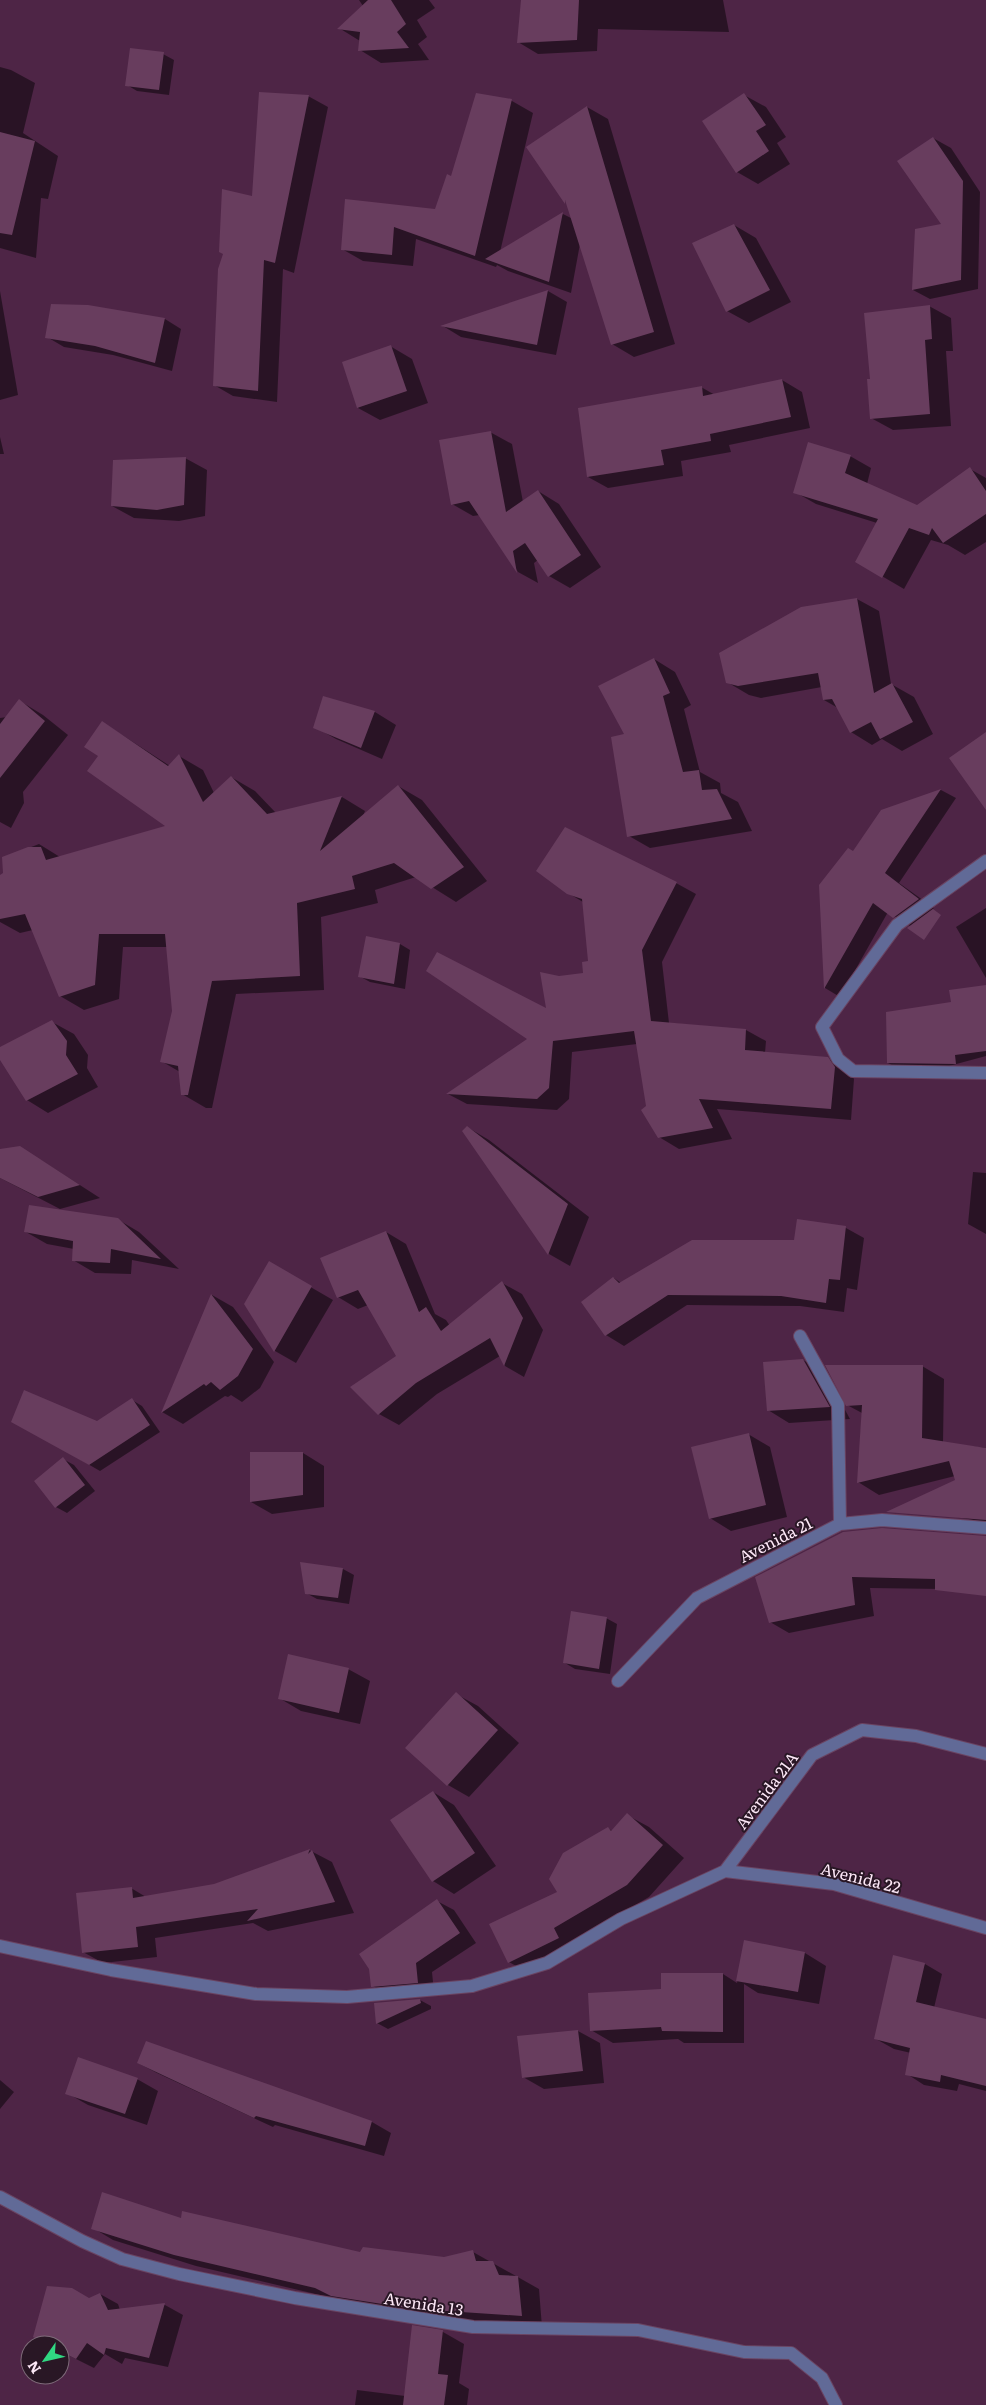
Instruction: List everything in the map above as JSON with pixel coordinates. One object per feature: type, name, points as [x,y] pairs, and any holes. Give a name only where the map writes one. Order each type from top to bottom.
[{"type":"street","points":[[986,861],[897,925],[822,1028],[838,1060],[852,1071],[986,1073]]},
{"type":"street","points":[[800,1336],[838,1405],[840,1524]]},
{"type":"street","name":"Avenida 21","points":[[618,1681],[697,1598],[840,1524],[882,1520],[986,1528]]},
{"type":"street","name":"Avenida 21A","points":[[725,1871],[812,1756],[862,1730],[916,1736],[986,1754]]},
{"type":"street","points":[[0,1946],[111,1970],[256,1994],[347,1997],[472,1986],[547,1963],[621,1919],[725,1871]]},
{"type":"street","name":"Avenida 22","points":[[725,1871],[834,1884],[986,1928]]},
{"type":"street","name":"Avenida 13","points":[[0,2196],[82,2241],[122,2259],[179,2274],[295,2298],[473,2327],[638,2330],[744,2352],[791,2353],[822,2378],[836,2405]]},
{"type":"building","points":[[368,0],[391,0],[406,24],[397,32],[409,48],[358,51],[360,32],[337,29]]},
{"type":"building","points":[[521,0],[579,0],[577,40],[517,43]]},
{"type":"building","points":[[130,48],[164,52],[159,90],[125,86]]},
{"type":"building","points":[[259,92],[309,95],[275,263],[264,260],[258,391],[213,386],[218,269],[223,254],[219,252],[222,189],[252,196]]},
{"type":"building","points":[[476,93],[512,99],[475,256],[394,227],[392,255],[341,250],[345,199],[435,209],[447,174],[451,176]]},
{"type":"building","points":[[744,93],[766,125],[756,131],[769,151],[736,173],[702,121]]},
{"type":"building","points":[[587,106],[654,332],[611,345],[565,200],[565,204],[526,147]]},
{"type":"building","points":[[0,132],[35,141],[12,235],[0,233]]},
{"type":"building","points":[[933,137],[963,181],[961,280],[912,290],[915,229],[941,224],[897,161]]},
{"type":"building","points":[[563,212],[549,282],[485,259]]},
{"type":"building","points":[[734,224],[770,290],[726,312],[692,243]]},
{"type":"building","points":[[548,290],[537,345],[440,326]]},
{"type":"building","points":[[51,304],[88,305],[165,318],[155,363],[95,346],[45,338]]},
{"type":"building","points":[[930,305],[932,339],[925,340],[930,414],[870,419],[867,379],[870,379],[864,313]]},
{"type":"building","points":[[391,345],[407,391],[357,408],[342,362]]},
{"type":"building","points":[[782,379],[791,417],[710,434],[711,441],[661,450],[664,465],[587,477],[578,408],[702,386],[703,396]]},
{"type":"building","points":[[491,431],[506,512],[538,490],[581,555],[548,577],[525,543],[513,551],[517,573],[469,501],[451,505],[439,440]]},
{"type":"building","points":[[808,442],[851,455],[845,473],[917,505],[970,467],[986,491],[986,514],[943,543],[932,528],[929,535],[909,528],[882,578],[855,562],[878,519],[793,493]]},
{"type":"building","points":[[186,457],[184,505],[157,510],[111,506],[113,460]]},
{"type":"building","points":[[857,598],[874,693],[892,683],[913,722],[880,739],[871,722],[850,733],[832,699],[823,700],[818,673],[738,686],[726,683],[719,653],[801,607]]},
{"type":"building","points":[[654,658],[670,693],[663,696],[683,772],[699,770],[702,790],[717,789],[732,819],[627,837],[611,737],[624,734],[598,686]]},
{"type":"building","points":[[323,696],[375,711],[361,748],[313,728]]},
{"type":"building","points":[[19,699],[45,721],[0,778],[0,724]]},
{"type":"building","points":[[102,721],[168,766],[179,754],[203,802],[231,776],[267,814],[342,796],[320,851],[398,785],[464,867],[431,889],[394,863],[352,876],[355,889],[297,903],[300,976],[212,981],[188,1095],[181,1095],[178,1066],[160,1062],[172,1011],[165,934],[99,934],[95,985],[59,997],[25,914],[0,919],[0,875],[3,873],[2,857],[28,847],[41,847],[46,860],[165,826],[87,771],[98,756],[84,747]]},
{"type":"building","points":[[986,732],[986,810],[949,758]]},
{"type":"building","points":[[941,789],[885,873],[919,899],[893,918],[873,903],[824,989],[819,885],[848,848],[853,851],[881,810]]},
{"type":"building","points":[[565,827],[677,882],[642,950],[651,1021],[746,1029],[745,1050],[828,1057],[835,1067],[831,1109],[699,1099],[713,1128],[658,1138],[641,1110],[646,1106],[634,1031],[553,1041],[549,1088],[537,1099],[446,1094],[527,1039],[426,971],[437,952],[546,1008],[540,972],[559,976],[583,973],[582,962],[588,961],[582,899],[567,894],[536,871]]},
{"type":"building","points":[[933,909],[941,915],[924,940],[907,928]]},
{"type":"building","points":[[366,936],[400,943],[394,984],[358,977]]},
{"type":"building","points":[[986,985],[986,1051],[955,1055],[956,1064],[887,1063],[886,1012],[951,1002],[949,990]]},
{"type":"building","points":[[52,1020],[67,1041],[66,1055],[78,1074],[26,1101],[0,1060],[0,1047]]},
{"type":"building","points":[[467,1126],[568,1204],[548,1255],[462,1131]]},
{"type":"building","points":[[20,1146],[80,1185],[38,1197],[0,1178],[0,1149]]},
{"type":"building","points":[[29,1205],[118,1218],[161,1259],[111,1249],[110,1263],[72,1261],[73,1241],[24,1232]]},
{"type":"building","points":[[797,1219],[846,1226],[840,1280],[829,1279],[826,1303],[781,1296],[668,1295],[605,1336],[581,1302],[613,1277],[619,1283],[692,1240],[794,1240]]},
{"type":"building","points":[[386,1231],[419,1312],[426,1307],[441,1331],[502,1281],[523,1318],[504,1366],[490,1338],[416,1383],[378,1415],[350,1387],[396,1356],[358,1290],[337,1298],[320,1258]]},
{"type":"building","points":[[269,1261],[312,1286],[274,1352],[244,1304]]},
{"type":"building","points":[[211,1294],[253,1349],[238,1376],[220,1390],[211,1382],[206,1386],[204,1384],[161,1413]]},
{"type":"building","points":[[803,1359],[830,1407],[767,1411],[763,1362]]},
{"type":"building","points":[[825,1365],[923,1365],[922,1438],[986,1448],[986,1520],[886,1512],[955,1480],[949,1461],[857,1483],[862,1405],[846,1406]]},
{"type":"building","points":[[24,1390],[97,1421],[132,1398],[150,1425],[89,1465],[11,1422]]},
{"type":"building","points":[[749,1433],[766,1505],[709,1519],[691,1447]]},
{"type":"building","points":[[250,1452],[303,1452],[303,1495],[250,1502]]},
{"type":"building","points":[[63,1457],[85,1485],[55,1508],[34,1481]]},
{"type":"building","points":[[882,1528],[986,1536],[986,1596],[935,1590],[935,1579],[852,1577],[855,1605],[769,1623],[755,1577],[843,1532]]},
{"type":"building","points":[[300,1562],[343,1568],[338,1598],[305,1594]]},
{"type":"building","points":[[571,1611],[607,1617],[599,1669],[563,1663]]},
{"type":"building","points":[[288,1654],[349,1668],[339,1713],[278,1699]]},
{"type":"building","points":[[456,1692],[498,1730],[447,1786],[405,1748]]},
{"type":"building","points":[[433,1791],[475,1853],[432,1882],[390,1820]]},
{"type":"building","points":[[627,1813],[663,1845],[627,1885],[554,1928],[559,1938],[508,1963],[489,1924],[557,1892],[549,1879],[563,1853],[608,1827],[611,1831]]},
{"type":"building","points":[[310,1849],[308,1854],[312,1850],[335,1902],[247,1921],[258,1909],[136,1927],[138,1947],[82,1953],[76,1893],[132,1887],[133,1898],[214,1884]]},
{"type":"building","points":[[437,1899],[460,1933],[416,1963],[418,1983],[371,1987],[369,1969],[359,1954]]},
{"type":"building","points":[[744,1940],[805,1952],[798,1992],[736,1981]]},
{"type":"building","points":[[893,1955],[925,1963],[916,2002],[986,2019],[986,2086],[941,2075],[940,2082],[905,2075],[910,2048],[874,2039]]},
{"type":"building","points":[[661,1973],[723,1973],[723,2032],[662,2031],[661,2027],[590,2031],[588,1993],[661,1989]]},
{"type":"building","points":[[420,1999],[421,2003],[376,2024],[374,2003]]},
{"type":"building","points":[[578,2030],[583,2071],[522,2078],[517,2036]]},
{"type":"building","points":[[146,2041],[372,2121],[365,2146],[256,2116],[254,2118],[137,2063]]},
{"type":"building","points":[[78,2057],[138,2078],[125,2114],[65,2094]]},
{"type":"building","points":[[102,2192],[181,2218],[182,2211],[360,2252],[363,2247],[444,2257],[473,2250],[476,2261],[493,2261],[499,2275],[518,2276],[522,2316],[446,2311],[446,2314],[331,2296],[315,2288],[174,2255],[91,2229]]},
{"type":"building","points":[[47,2286],[72,2288],[89,2298],[100,2293],[108,2310],[165,2303],[149,2358],[106,2348],[104,2355],[87,2343],[76,2359],[70,2356],[70,2335],[34,2335]]},
{"type":"building","points":[[412,2325],[443,2330],[438,2374],[448,2375],[444,2405],[403,2405]]}]
